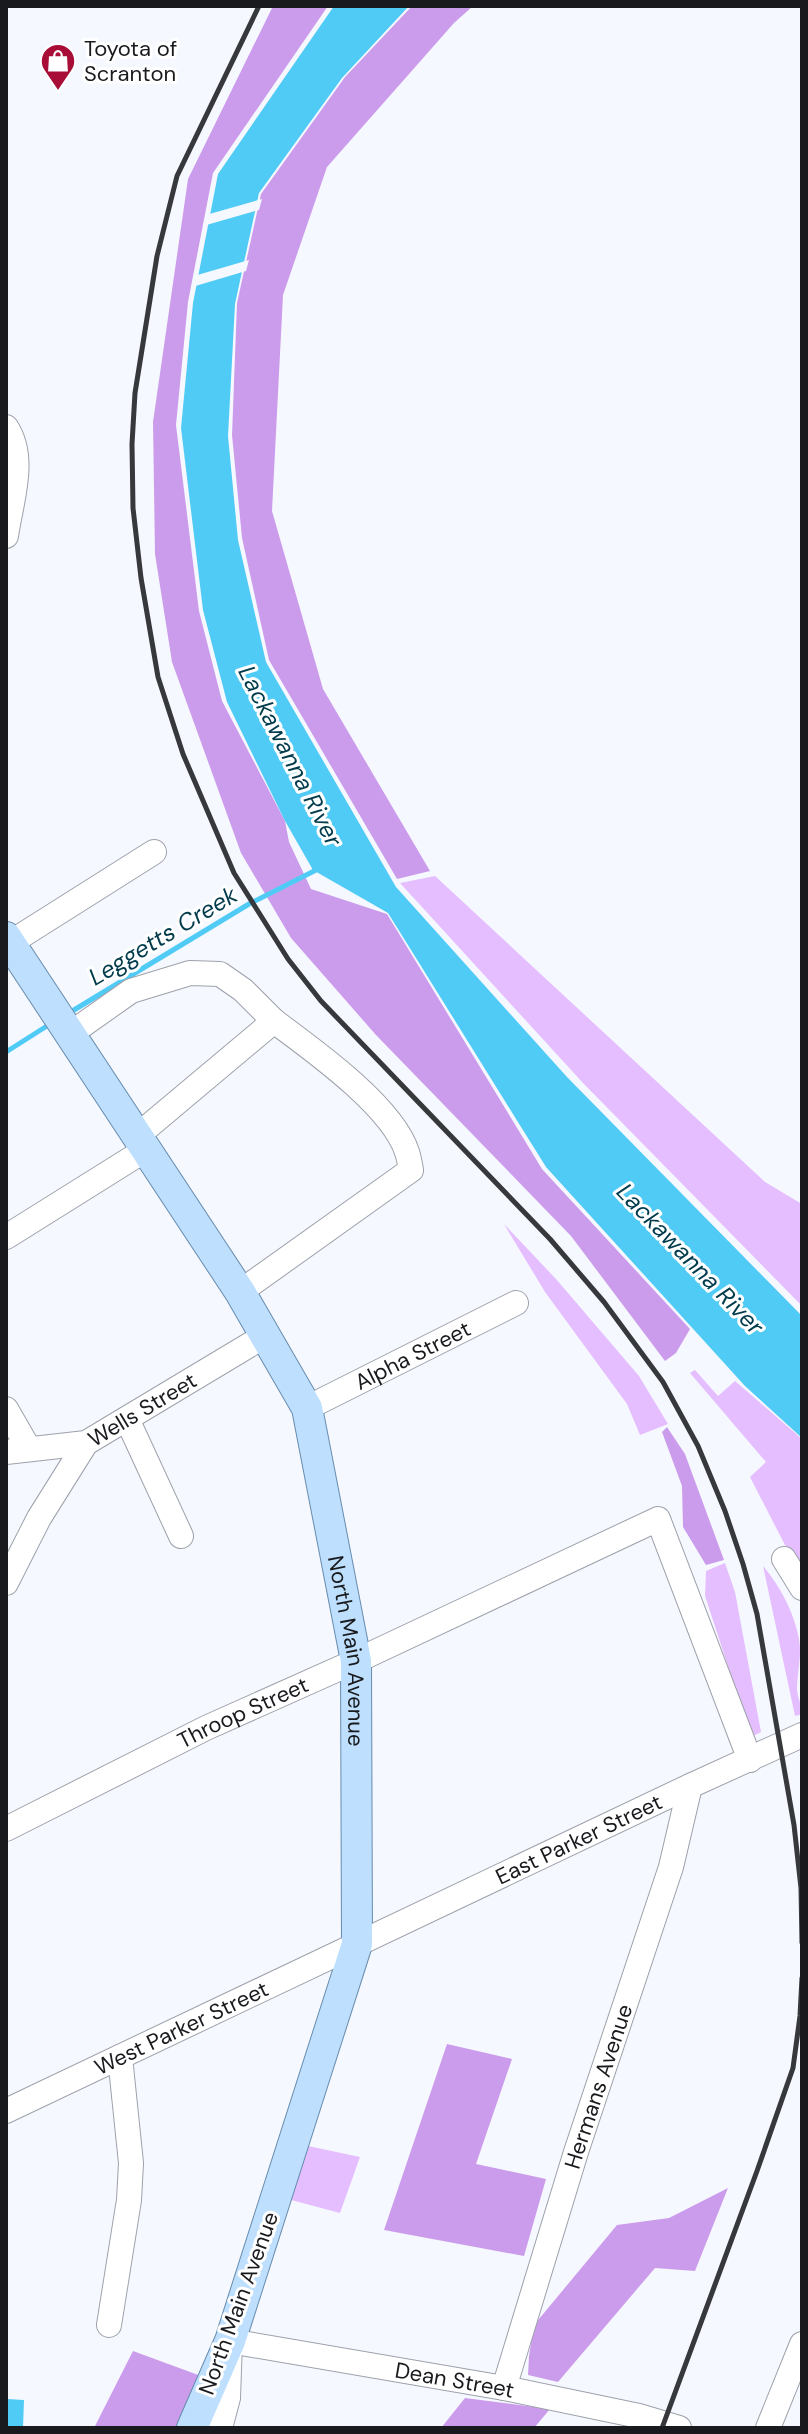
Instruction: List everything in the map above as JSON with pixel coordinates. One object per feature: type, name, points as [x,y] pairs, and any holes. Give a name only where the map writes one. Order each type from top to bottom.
[{"type":"main road","name":"North Main Avenue","points":[[8,940],[240,1292],[307,1408],[356,1661],[357,1944],[230,2341],[192,2428]]},
{"type":"street","points":[[6,427],[18,455],[6,536]]},
{"type":"street","points":[[8,940],[154,852]]},
{"type":"street","points":[[69,1032],[131,991],[190,973],[220,974],[358,1087],[397,1132],[408,1152],[411,1170],[240,1292]]},
{"type":"street","points":[[6,1237],[141,1143],[274,1021]]},
{"type":"street","name":"Alpha Street","points":[[307,1408],[516,1303]]},
{"type":"street","name":"Wells Street","points":[[17,1450],[86,1443],[266,1335]]},
{"type":"street","points":[[6,1409],[17,1450]]},
{"type":"street","points":[[127,1419],[181,1536]]},
{"type":"street","points":[[6,1583],[39,1518],[86,1443]]},
{"type":"street","name":"Throop Street","points":[[6,1829],[206,1728],[658,1519],[750,1760]]},
{"type":"street","points":[[784,1559],[802,1588]]},
{"type":"street","name":"East Parker Street","points":[[357,1944],[802,1735]]},
{"type":"street","name":"Hermans Avenue","points":[[504,2388],[576,2152],[671,1867],[690,1786]]},
{"type":"street","name":"West Parker Street","points":[[6,2111],[357,1944]]},
{"type":"street","points":[[109,2325],[129,2200],[131,2163],[120,2057]]},
{"type":"street","points":[[220,2428],[228,2398],[230,2341]]},
{"type":"street","name":"Dean Street","points":[[230,2341],[504,2388],[636,2422],[679,2428]]},
{"type":"street","points":[[768,2428],[802,2344]]},
{"type":"shaded area","points":[[273,6],[328,6],[213,173],[188,302],[176,425],[199,611],[222,701],[285,821],[289,842],[311,889],[387,914],[542,1169],[690,1329],[676,1353],[665,1361],[571,1236],[376,1035],[291,938],[241,853],[172,662],[155,554],[153,422],[188,179]]},
{"type":"shaded area","points":[[412,6],[473,6],[454,23],[327,167],[283,295],[272,511],[323,689],[430,871],[397,879],[269,660],[242,538],[232,435],[237,303],[261,194],[345,77]]},
{"type":"shaded area","points":[[435,876],[765,1182],[802,1204],[802,1306],[583,1083],[400,883]]},
{"type":"shaded area","points":[[504,1224],[639,1376],[668,1424],[640,1435],[627,1404],[545,1292]]},
{"type":"shaded area","points":[[695,1370],[718,1396],[735,1381],[802,1439],[802,1566],[786,1547],[750,1477],[766,1462],[690,1373]]},
{"type":"shaded area","points":[[667,1427],[685,1454],[724,1560],[706,1565],[683,1527],[682,1486],[662,1432]]},
{"type":"shaded area","points":[[725,1563],[735,1592],[761,1732],[753,1736],[705,1596],[706,1571]]},
{"type":"shaded area","points":[[763,1566],[786,1600],[799,1639],[797,1690],[802,1714],[795,1716]]},
{"type":"shaded area","points":[[447,2044],[512,2059],[476,2164],[546,2179],[524,2256],[384,2230]]},
{"type":"shaded area","points":[[308,2146],[360,2157],[340,2213],[291,2200]]},
{"type":"shaded area","points":[[728,2188],[695,2271],[655,2268],[558,2382],[528,2375],[534,2325],[617,2225],[669,2218]]},
{"type":"shaded area","points":[[133,2351],[201,2376],[178,2428],[94,2428]]},
{"type":"shaded area","points":[[465,2398],[550,2409],[534,2428],[441,2428]]},
{"type":"water","name":"Lackawanna River","points":[[334,6],[409,6],[342,78],[259,193],[235,304],[228,436],[238,540],[266,662],[396,887],[567,1077],[802,1316],[802,1438],[745,1386],[546,1167],[388,913],[313,870],[285,821],[227,702],[203,610],[181,428],[193,303],[218,174]]},
{"type":"water","points":[[7,2399],[24,2400],[23,2428],[7,2428]]},
{"type":"pier","points":[[262,199],[259,210],[203,226],[206,215]]},
{"type":"pier","points":[[249,260],[246,271],[192,287],[194,276]]},
{"type":"waterway","name":"Leggetts Creek","points":[[69,1013],[249,904],[320,868]]},
{"type":"waterway","name":"Leggetts Creek","points":[[6,1052],[50,1024]]},
{"type":"railway","points":[[259,6],[177,176],[157,256],[135,393],[133,508],[158,677],[183,754],[234,873],[288,959],[321,1001],[550,1239],[604,1302],[663,1382],[698,1446],[725,1511],[757,1614],[794,1825],[801,1888],[802,1943]]},
{"type":"railway","points":[[662,2428],[793,2068],[802,1978]]},
{"type":"place","name":"Toyota of Scranton","points":[[58,92]]}]
